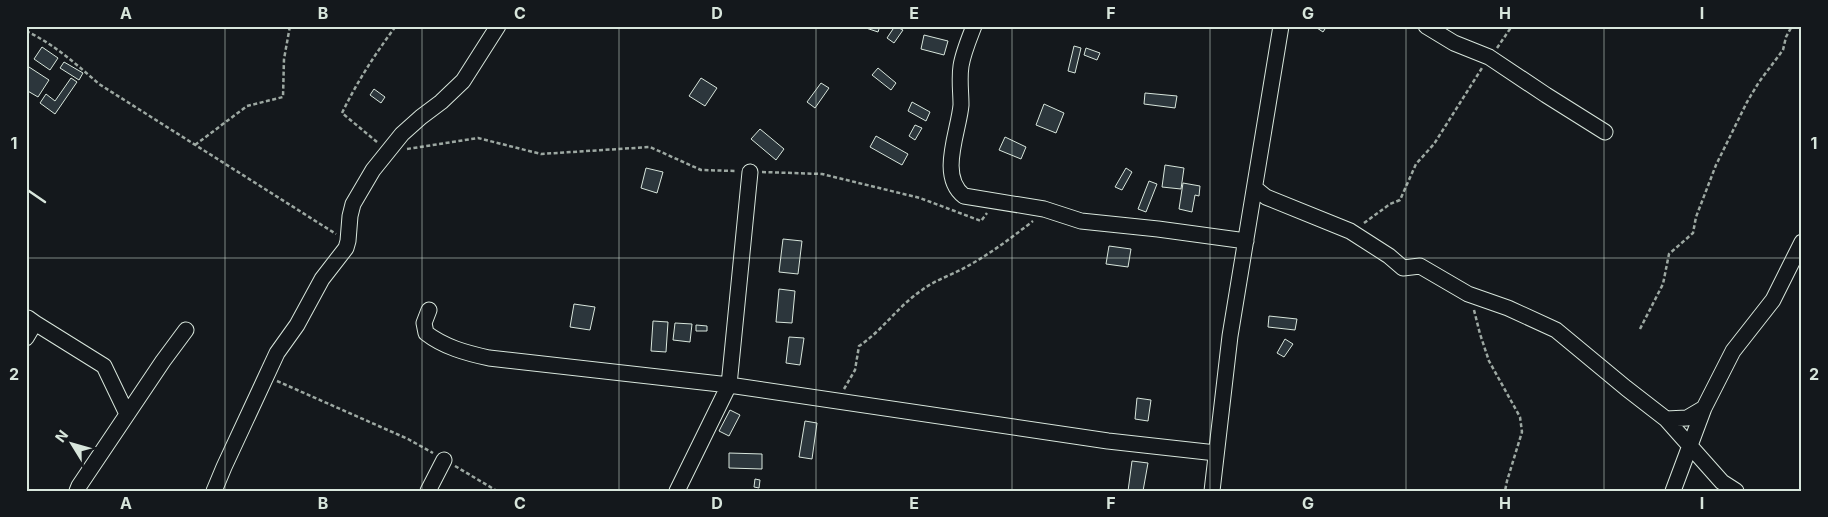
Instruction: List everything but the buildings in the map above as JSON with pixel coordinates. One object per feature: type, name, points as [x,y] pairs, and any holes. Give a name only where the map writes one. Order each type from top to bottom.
[{"type":"street","points":[[214,491],[276,353],[297,325],[322,279],[346,248],[353,204],[373,170],[402,134],[463,81],[498,26]]},
{"type":"street","points":[[974,26],[961,66],[960,105],[951,155],[954,186],[964,196],[1044,209],[1081,221],[1246,241]]},
{"type":"street","points":[[1212,491],[1230,336],[1281,26]]},
{"type":"street","points":[[1426,26],[1454,43],[1489,57],[1546,96],[1605,132]]},
{"type":"street","points":[[677,491],[729,384],[750,172]]},
{"type":"street","points":[[1255,188],[1266,198],[1350,231],[1403,268],[1420,266],[1468,294],[1508,308],[1556,330],[1666,419],[1722,482],[1736,491]]},
{"type":"street","points":[[1673,491],[1704,408],[1733,352],[1773,300],[1802,242]]},
{"type":"street","points":[[429,310],[424,323],[426,333],[437,341],[467,353],[525,363],[729,384],[1108,441],[1216,453]]},
{"type":"street","points":[[26,338],[30,320],[104,366],[127,414]]},
{"type":"street","points":[[77,491],[127,414],[186,330]]},
{"type":"street","points":[[1666,419],[1687,418],[1704,408]]},
{"type":"street","points":[[428,491],[444,460]]},
{"type":"path","points":[[195,145],[247,106],[283,97],[284,59],[290,26]]},
{"type":"path","points":[[396,26],[373,57],[355,86],[342,113],[388,151],[478,138],[541,154],[650,147],[701,170],[822,174],[920,198],[981,222],[993,202]]},
{"type":"path","points":[[1350,231],[1371,219],[1390,204],[1400,200],[1416,164],[1434,144],[1489,57],[1512,26]]},
{"type":"path","points":[[1640,330],[1663,284],[1669,254],[1693,232],[1696,217],[1716,165],[1747,102],[1759,82],[1783,50],[1786,37],[1792,26]]},
{"type":"path","points":[[26,31],[44,39],[99,84],[348,241]]},
{"type":"path","points":[[833,400],[846,387],[855,370],[859,346],[871,338],[888,321],[893,313],[924,288],[995,251],[1032,222],[1044,209]]},
{"type":"path","points":[[1468,294],[1489,361],[1520,416],[1522,432],[1506,481],[1505,491]]},
{"type":"path","points":[[266,377],[408,439],[498,491]]},
{"type":"wall","points":[[26,189],[45,202]]}]
